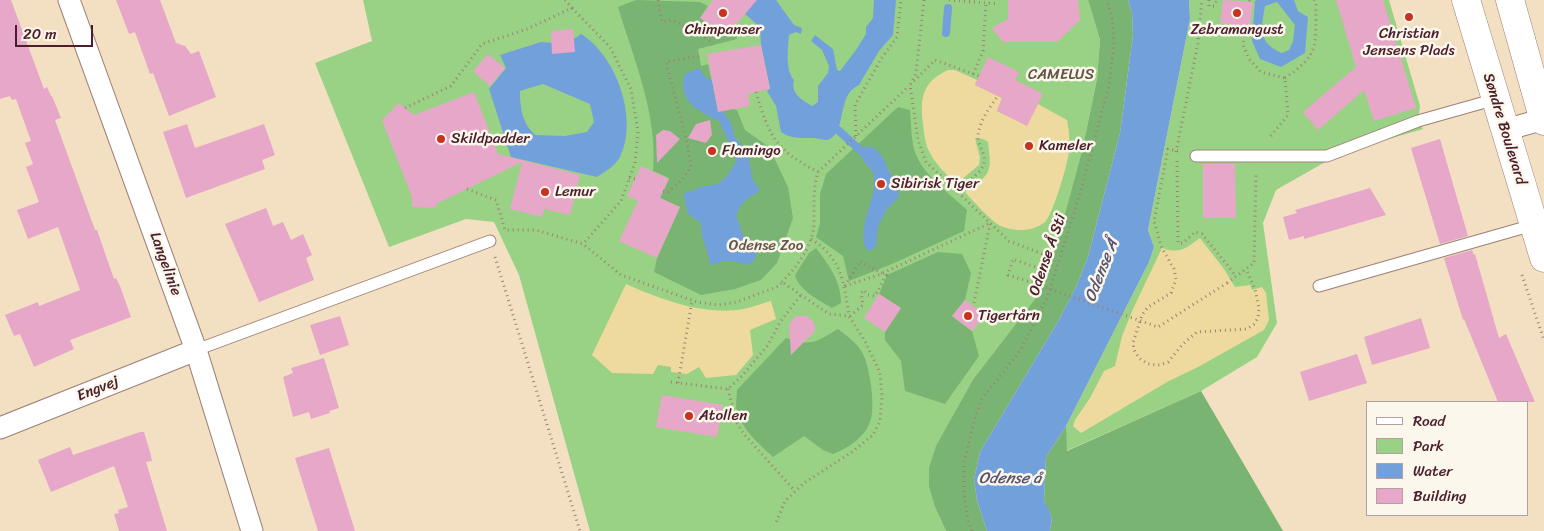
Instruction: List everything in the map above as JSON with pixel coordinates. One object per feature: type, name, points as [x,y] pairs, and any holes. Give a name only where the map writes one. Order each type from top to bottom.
[{"type":"main road","name":"Søndre Boulevard","points":[[1466,0],[1544,258]]},
{"type":"main road","points":[[1510,0],[1544,120]]},
{"type":"street","name":"Langelinie","points":[[69,0],[196,350],[252,531]]},
{"type":"street","points":[[1505,130],[1544,120]]},
{"type":"street","name":"Engvej","points":[[0,428],[196,350]]},
{"type":"lane","points":[[1196,156],[1327,156],[1418,120],[1496,100]]},
{"type":"lane","points":[[1319,286],[1533,225]]},
{"type":"lane","points":[[196,350],[490,242]]},
{"type":"path","points":[[566,0],[610,47],[631,89],[638,132],[635,163],[621,201],[583,244]]},
{"type":"path","points":[[658,0],[662,22],[673,20],[697,33],[712,45]]},
{"type":"path","points":[[856,137],[855,105],[881,59],[898,37],[901,0]]},
{"type":"path","points":[[924,0],[916,73],[910,85],[918,140],[926,162],[1009,241],[1045,255],[1041,269],[1013,259],[1008,275],[1158,327],[1226,283]]},
{"type":"path","points":[[949,0],[999,4]]},
{"type":"path","name":"Odense Å Sti","points":[[972,531],[968,520],[964,494],[964,462],[968,444],[980,400],[1020,351],[1048,296],[1109,86],[1114,45],[1112,18],[1107,0]]},
{"type":"path","points":[[1202,0],[1198,43],[1176,151],[1178,243],[1183,243],[1195,232],[1202,234],[1236,276]]},
{"type":"path","points":[[1209,0],[1209,6],[1214,6],[1217,0]]},
{"type":"path","points":[[1285,78],[1308,60],[1315,46],[1316,4],[1314,0]]},
{"type":"path","points":[[972,74],[983,51],[986,3]]},
{"type":"path","points":[[406,108],[451,86],[482,44],[527,29],[572,8]]},
{"type":"path","points":[[697,33],[706,22]]},
{"type":"path","points":[[663,191],[668,192],[681,181],[691,167],[687,142],[666,62],[699,56]]},
{"type":"path","points":[[467,189],[496,200],[505,230],[536,230],[583,244],[621,275],[692,301],[718,305],[737,302],[779,286],[802,258],[814,222],[814,185],[818,172],[935,60],[979,76]]},
{"type":"path","points":[[756,92],[764,121],[776,142],[797,161],[818,172]]},
{"type":"path","points":[[955,190],[979,172],[984,165],[984,158],[977,139],[981,124],[998,96]]},
{"type":"path","points":[[1176,151],[1168,149],[1154,221],[1162,248],[1174,269],[1176,279],[1171,292],[1148,307],[1142,315],[1134,343],[1134,350],[1139,358],[1148,364],[1160,365],[1168,362],[1183,344],[1197,332],[1247,329],[1254,324],[1258,318],[1259,308],[1255,289],[1246,269]]},
{"type":"path","points":[[630,178],[635,179]]},
{"type":"path","points":[[845,286],[881,274],[990,223]]},
{"type":"path","points":[[974,303],[990,223]]},
{"type":"path","points":[[775,525],[785,501],[795,491],[804,483],[852,452],[873,435],[880,421],[882,396],[880,373],[866,343],[849,316],[845,286],[834,259],[824,246],[810,238]]},
{"type":"path","points":[[490,242],[580,531]]},
{"type":"path","points":[[782,282],[829,314],[849,316],[863,305],[861,293],[864,290],[868,295],[875,296],[886,275],[860,261],[845,286]]},
{"type":"path","points":[[728,389],[742,376],[768,345],[780,322],[801,295]]},
{"type":"path","points":[[678,382],[692,301]]},
{"type":"path","points":[[671,382],[728,389]]},
{"type":"path","points":[[728,389],[737,424],[795,491]]},
{"type":"green space","name":"Odense Zoo","points":[[363,0],[1088,0],[1100,40],[1097,79],[1082,151],[1053,257],[1038,295],[974,378],[935,507],[946,531],[590,531],[519,275],[494,222],[466,219],[389,247],[315,63],[372,41]]},
{"type":"green space","name":"Flamingo","points":[[636,0],[700,2],[708,6],[700,18],[712,26],[719,16],[733,26],[737,39],[698,49],[701,66],[708,64],[716,100],[737,110],[745,130],[769,147],[788,187],[793,218],[777,263],[761,280],[735,289],[701,295],[654,272],[657,258],[680,207],[660,198],[669,178],[653,171],[654,150],[648,108],[618,7]]},
{"type":"green space","points":[[1088,0],[1128,0],[1132,13],[1133,35],[1120,133],[1088,257],[1077,285],[1060,318],[980,452],[974,479],[977,500],[987,531],[946,531],[935,507],[929,486],[929,468],[936,446],[974,378],[1038,295],[1053,257],[1082,151],[1097,79],[1100,40]]},
{"type":"green space","points":[[1189,0],[1389,0],[1420,106],[1418,121],[1423,129],[1341,153],[1276,190],[1263,223],[1277,323],[1257,357],[1201,391],[1066,451],[1066,426],[1149,262],[1154,247],[1148,230],[1190,19]]},
{"type":"green space","name":"Sibirisk Tiger","points":[[898,107],[910,110],[914,149],[923,167],[936,182],[967,210],[964,231],[892,264],[849,281],[843,256],[816,237],[820,224],[820,194],[826,174]]},
{"type":"green space","points":[[816,248],[837,280],[841,303],[832,308],[805,290],[797,281],[795,275],[809,253]]},
{"type":"green space","points":[[938,252],[962,254],[971,273],[965,300],[952,316],[972,331],[979,356],[945,404],[905,391],[901,361],[885,340],[885,332],[901,308],[879,294],[887,275]]},
{"type":"green space","points":[[838,329],[852,340],[866,360],[872,398],[872,416],[867,428],[855,442],[833,454],[823,450],[804,436],[773,457],[750,434],[741,421],[736,406],[737,390],[786,338],[808,343],[818,340]]},
{"type":"green space","points":[[1201,391],[1283,531],[1050,531],[1052,518],[1044,501],[1046,457],[1066,426],[1067,451]]},
{"type":"sand","name":"Kameler","points":[[948,70],[955,70],[977,80],[975,85],[1002,98],[997,111],[1027,125],[1038,104],[1067,120],[1069,131],[1068,156],[1060,188],[1048,218],[1035,228],[1012,229],[997,224],[965,192],[985,177],[988,172],[990,161],[988,142],[975,138],[980,158],[979,165],[956,184],[931,156],[924,134],[923,99],[928,86],[933,80]]},
{"type":"sand","points":[[1200,238],[1224,269],[1235,287],[1250,285],[1252,290],[1262,287],[1266,293],[1269,320],[1264,330],[1167,382],[1081,433],[1073,426],[1075,420],[1090,398],[1104,371],[1115,366],[1122,336],[1162,248],[1173,251],[1182,249]]},
{"type":"sand","points":[[626,284],[666,300],[708,310],[723,311],[750,308],[771,301],[776,319],[750,330],[753,355],[736,375],[706,378],[699,367],[687,374],[671,372],[671,367],[658,365],[653,374],[612,373],[592,355]]},
{"type":"water","points":[[755,0],[776,0],[794,25],[802,28],[801,34],[796,32],[789,35],[788,65],[794,80],[795,92],[801,99],[812,106],[818,102],[818,86],[828,73],[829,66],[822,50],[811,41],[815,35],[833,49],[837,70],[840,71],[866,34],[866,27],[873,18],[874,0],[896,0],[893,35],[879,51],[859,85],[847,97],[840,123],[833,137],[827,140],[796,138],[781,132],[776,106],[767,91],[770,88],[761,45],[760,27],[745,14]]},
{"type":"water","name":"Odense å","points":[[1128,0],[1189,0],[1190,19],[1148,230],[1154,247],[1149,262],[1066,426],[1046,457],[1044,501],[1052,518],[1050,531],[987,531],[977,500],[974,479],[980,452],[1060,318],[1077,285],[1088,257],[1120,133],[1133,35],[1132,13]]},
{"type":"water","points":[[1294,0],[1298,11],[1308,17],[1305,53],[1281,67],[1260,59],[1252,41],[1255,1]],"holes":[[[1277,2],[1295,25],[1293,41],[1289,50],[1282,53],[1274,49],[1268,44],[1263,34],[1262,22],[1265,6]]]},
{"type":"water","points":[[581,34],[594,44],[614,72],[621,89],[627,125],[625,142],[618,160],[613,166],[597,177],[511,157],[489,89],[506,68],[500,55],[541,42],[567,44]],"holes":[[[543,84],[590,104],[594,122],[587,132],[565,136],[535,135],[527,125],[523,115],[520,91]]]},
{"type":"water","points":[[699,68],[705,77],[712,80],[716,104],[729,119],[734,136],[748,153],[752,178],[760,191],[746,200],[736,215],[745,239],[756,253],[756,257],[748,265],[726,261],[714,265],[710,264],[701,223],[688,214],[683,194],[704,186],[718,184],[727,176],[737,160],[719,121],[696,109],[686,98],[683,83],[685,74]]},
{"type":"water","points":[[866,146],[876,149],[884,159],[888,170],[897,182],[899,197],[887,209],[878,226],[876,247],[869,251],[866,249],[863,231],[873,195],[874,176],[871,169],[861,158],[860,150]]},
{"type":"building","points":[[0,0],[11,0],[44,89],[47,87],[52,96],[61,118],[55,120],[95,230],[97,230],[114,279],[116,278],[120,286],[131,317],[70,340],[74,349],[34,367],[20,334],[14,336],[5,315],[38,302],[39,306],[80,290],[58,227],[28,239],[17,210],[39,202],[26,167],[33,164],[25,143],[31,141],[16,99],[12,100],[10,96],[0,99]]},
{"type":"building","points":[[116,0],[160,0],[176,43],[185,46],[191,54],[199,51],[216,97],[169,116],[153,73],[150,74],[135,32],[129,34]]},
{"type":"building","name":"Chimpanser","points":[[713,0],[757,0],[727,35],[700,18]]},
{"type":"building","points":[[1008,0],[1078,0],[1080,20],[1057,42],[1003,42],[992,28],[1008,19]]},
{"type":"building","name":"Zebramangust","points":[[1223,0],[1253,2],[1250,27],[1220,23]]},
{"type":"building","points":[[1336,0],[1383,0],[1416,108],[1374,121],[1364,90],[1318,130],[1303,112],[1356,67]]},
{"type":"building","points":[[573,29],[575,52],[552,54],[551,31]]},
{"type":"building","points":[[761,45],[770,89],[748,94],[750,106],[718,112],[707,54]]},
{"type":"building","points":[[488,54],[505,68],[490,86],[473,71]]},
{"type":"building","points":[[988,57],[1019,72],[1015,80],[1043,94],[1027,126],[997,111],[1002,98],[975,85]]},
{"type":"building","name":"Skildpadder","points":[[474,92],[498,154],[580,175],[570,215],[544,209],[542,217],[510,209],[522,162],[436,204],[436,208],[412,207],[412,197],[382,120],[399,103],[414,115]]},
{"type":"building","points":[[710,120],[712,135],[706,143],[688,138],[696,124]]},
{"type":"building","points":[[187,124],[195,148],[264,124],[275,155],[262,160],[265,169],[186,198],[163,132]]},
{"type":"building","points":[[663,130],[670,131],[680,139],[657,163],[656,135]]},
{"type":"building","points":[[1440,139],[1468,236],[1440,244],[1411,148]]},
{"type":"building","points":[[1203,164],[1235,164],[1236,218],[1203,218]]},
{"type":"building","points":[[641,166],[669,179],[660,198],[680,207],[657,258],[619,241],[638,201],[627,196]]},
{"type":"building","points":[[1370,188],[1386,215],[1304,239],[1304,236],[1289,240],[1283,217],[1297,213],[1295,210]]},
{"type":"building","points":[[266,208],[273,226],[283,222],[291,240],[303,234],[312,255],[306,258],[314,280],[259,302],[225,224]]},
{"type":"building","points":[[1472,250],[1475,254],[1499,338],[1506,334],[1535,402],[1498,401],[1463,320],[1444,258]]},
{"type":"building","points":[[879,294],[901,308],[885,332],[864,318]]},
{"type":"building","name":"Tigertårn","points":[[965,300],[985,315],[972,331],[952,316]]},
{"type":"building","points":[[340,316],[349,345],[320,355],[310,325]]},
{"type":"building","points":[[796,316],[806,316],[814,322],[815,331],[791,355],[789,324]]},
{"type":"building","points":[[1421,318],[1430,348],[1372,365],[1364,337]]},
{"type":"building","points":[[1357,354],[1367,383],[1309,401],[1300,372]]},
{"type":"building","points":[[324,358],[339,408],[311,419],[309,412],[293,417],[283,377],[293,373],[291,368]]},
{"type":"building","name":"Atollen","points":[[662,395],[723,405],[717,437],[656,427]]},
{"type":"building","points":[[144,432],[150,452],[152,461],[146,462],[167,531],[119,531],[114,514],[119,513],[118,510],[128,507],[114,466],[51,492],[38,460],[70,447],[73,455]]},
{"type":"building","points":[[329,448],[355,531],[318,531],[295,458]]},
{"type":"waterway","points":[[946,33],[948,8]]},
{"type":"waterway","points":[[838,130],[860,150]]},
{"type":"place","name":"Chimpanser","points":[[723,13]]},
{"type":"place","name":"Zebramangust","points":[[1237,13]]},
{"type":"place","name":"Christian Jensens Plads","points":[[1409,17]]},
{"type":"place","name":"Skildpadder","points":[[441,139]]},
{"type":"place","name":"Kameler","points":[[1029,146]]},
{"type":"place","name":"Flamingo","points":[[712,151]]},
{"type":"place","name":"Sibirisk Tiger","points":[[881,184]]},
{"type":"place","name":"Lemur","points":[[545,192]]},
{"type":"place","name":"Tigertårn","points":[[968,316]]},
{"type":"place","name":"Atollen","points":[[689,416]]},
{"type":"park label","name":"CAMELUS","points":[[1061,75]]},
{"type":"water label","name":"Odense Å","points":[[1102,271]]}]
